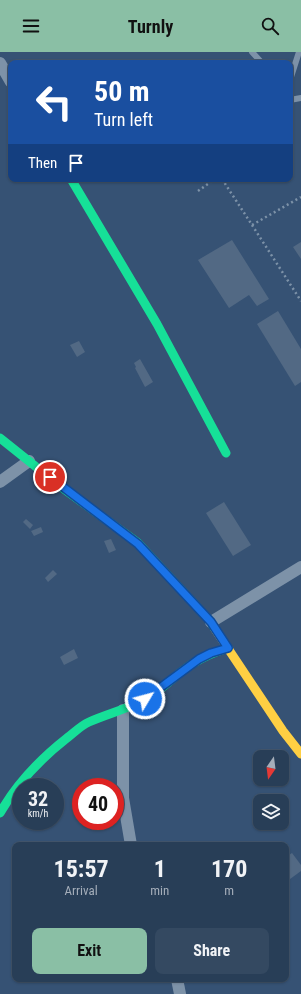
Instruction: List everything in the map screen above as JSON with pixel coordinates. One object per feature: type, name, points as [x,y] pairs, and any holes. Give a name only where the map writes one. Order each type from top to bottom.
[{"type":"street","points":[[0,63],[8,77]]},
{"type":"street","points":[[73,182],[157,324],[226,452]]},
{"type":"street","points":[[0,438],[60,486],[138,544],[211,622],[283,731],[301,754]]},
{"type":"street","points":[[0,482],[29,461]]},
{"type":"street","points":[[211,622],[301,567]]},
{"type":"street","points":[[0,813],[7,800],[27,773],[40,759],[82,726],[123,710],[145,699],[199,659],[211,653],[228,648]]},
{"type":"street","points":[[123,710],[123,798],[130,842]]},
{"type":"street","points":[[178,982],[180,994]]},
{"type":"lane","points":[[252,52],[259,60]]},
{"type":"lane","points":[[293,71],[299,52]]},
{"type":"path","points":[[198,191],[210,182]]},
{"type":"path","points":[[224,182],[301,301]]},
{"type":"path","points":[[252,225],[301,197]]},
{"type":"building","points":[[232,240],[269,299],[257,306],[249,295],[229,308],[198,260]]},
{"type":"building","points":[[301,242],[301,259],[293,247]]},
{"type":"building","points":[[278,311],[301,349],[301,382],[295,386],[257,324]]},
{"type":"building","points":[[79,341],[85,352],[77,357],[70,345]]},
{"type":"building","points":[[140,359],[153,382],[145,387],[134,363]]},
{"type":"building","points":[[224,502],[251,545],[233,556],[206,513]]},
{"type":"building","points":[[26,519],[33,525],[30,529],[23,522]]},
{"type":"building","points":[[41,527],[43,532],[34,536],[31,531]]},
{"type":"building","points":[[111,539],[116,550],[109,553],[104,541]]},
{"type":"building","points":[[53,570],[57,574],[48,582],[45,578]]},
{"type":"building","points":[[74,649],[78,658],[64,665],[60,657]]},
{"type":"building","points":[[292,853],[301,865],[301,871],[289,880],[289,855]]},
{"type":"traffic: fast","points":[[73,182],[157,324],[226,453]]},
{"type":"traffic: fast","points":[[0,438],[60,486],[138,543],[211,622],[215,629]]},
{"type":"traffic: fast","points":[[0,813],[29,772],[57,746],[80,728],[89,722],[144,700],[200,659],[228,648]]},
{"type":"traffic: slow","points":[[215,629],[283,731],[301,754]]},
{"type":"route","points":[[50,477],[138,544],[211,622],[228,648],[211,653],[199,659],[145,699]]}]
